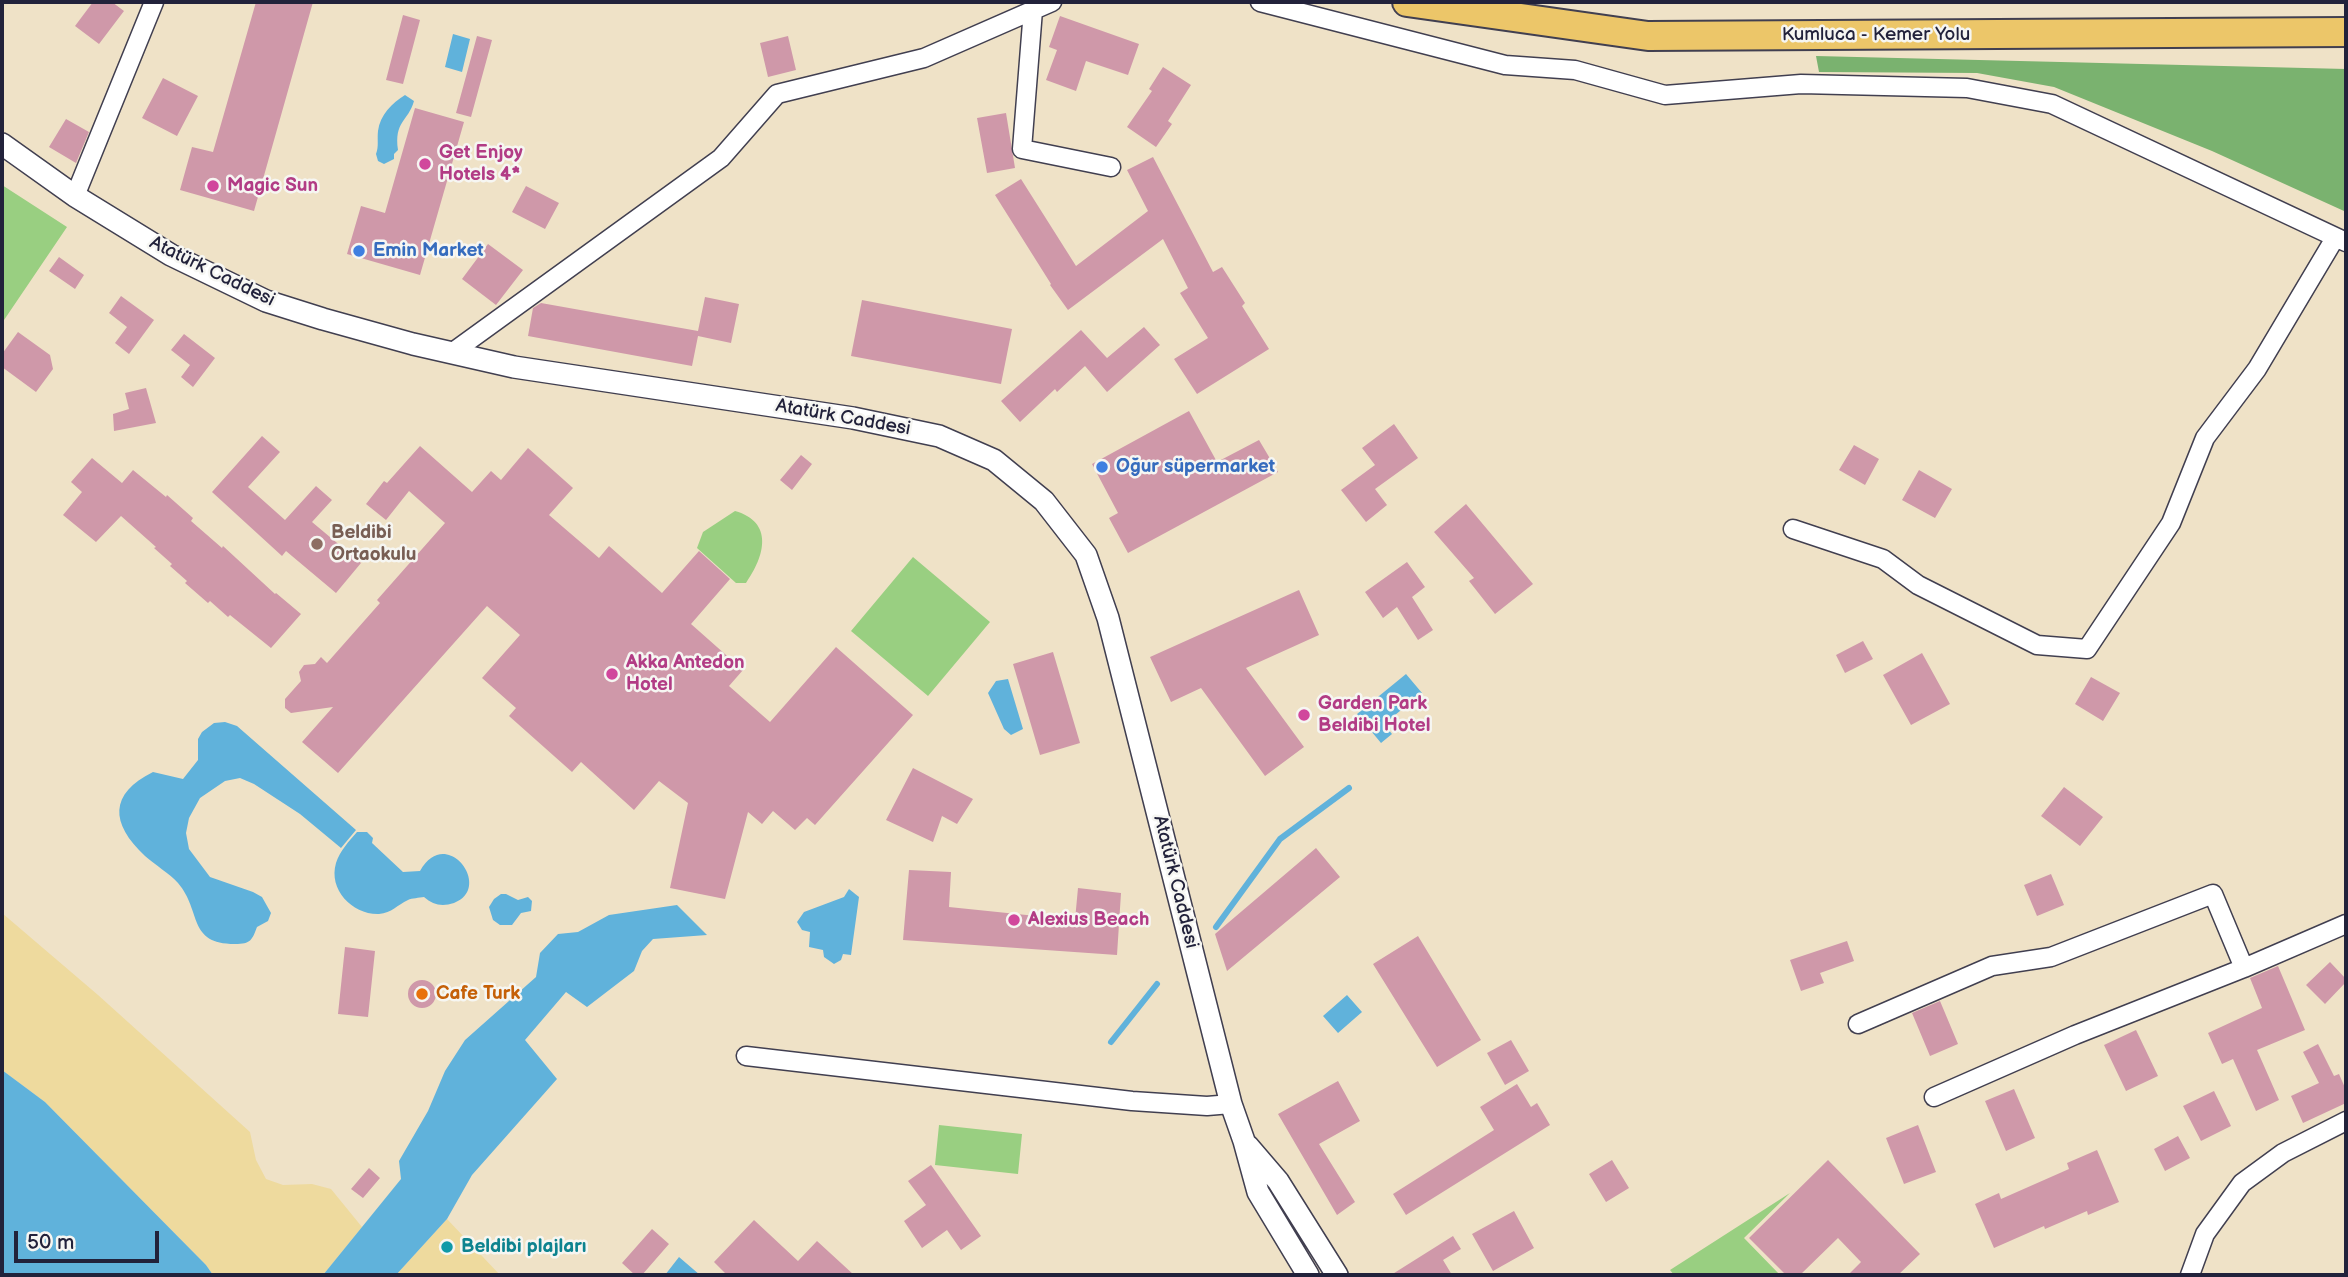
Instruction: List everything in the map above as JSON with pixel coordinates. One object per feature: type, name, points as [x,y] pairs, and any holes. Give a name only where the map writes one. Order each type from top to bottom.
[{"type":"highway","name":"Kumluca - Kemer Yolu","points":[[1407,2],[1648,36],[2346,32]]},
{"type":"street","points":[[75,196],[154,2]]},
{"type":"street","points":[[453,352],[722,158],[777,93],[924,58],[1052,2]]},
{"type":"street","points":[[1260,2],[1505,65],[1574,69],[1665,95],[1801,84],[1940,87],[1967,88],[2052,104],[2341,240],[2257,369],[2205,438],[2171,523],[2087,649],[2038,645],[1918,585],[1882,559],[1793,529]]},
{"type":"street","points":[[1033,10],[1023,149],[1111,167]]},
{"type":"street","name":"Atatürk Caddesi","points":[[2,144],[75,196],[172,255],[266,301],[375,333],[514,367],[853,418],[939,436],[994,460],[1044,501],[1086,555],[1108,618],[1231,1104],[1258,1192],[1308,1275]]},
{"type":"street","points":[[1858,1024],[1992,966],[2051,957],[2213,894],[2245,968]]},
{"type":"street","points":[[1934,1097],[2075,1035],[2346,925]]},
{"type":"street","points":[[746,1056],[1132,1101],[1207,1106],[1231,1104]]},
{"type":"street","points":[[2190,1275],[2205,1234],[2242,1183],[2283,1153],[2346,1121]]},
{"type":"street","name":"Atatürk Caddesi","points":[[1244,1141],[1278,1181],[1337,1275]]},
{"type":"green space","points":[[1816,56],[2346,69],[2346,207],[2344,211],[2212,151],[2054,87],[1977,73],[1819,72]]},
{"type":"green space","points":[[2,185],[67,227],[2,323]]},
{"type":"green space","points":[[735,511],[747,516],[761,531],[758,562],[746,583],[736,583],[697,548],[703,532]]},
{"type":"green space","points":[[913,557],[990,622],[928,696],[851,631]]},
{"type":"green space","points":[[939,1125],[1022,1134],[1018,1174],[935,1165]]},
{"type":"green space","points":[[1790,1193],[1744,1238],[1780,1275],[1674,1275],[1670,1270]]},
{"type":"sand","points":[[2,913],[250,1132],[256,1160],[266,1179],[283,1185],[312,1184],[331,1189],[362,1227],[323,1275],[213,1275],[45,1102],[2,1070]]},
{"type":"sand","name":"Beldibi plajları","points":[[447,1219],[500,1275],[396,1275]]},
{"type":"water","points":[[453,34],[470,39],[462,72],[445,67]]},
{"type":"water","points":[[405,95],[414,101],[400,127],[398,150],[394,159],[384,164],[378,161],[376,154],[379,125],[387,110]]},
{"type":"water","points":[[1406,674],[1422,693],[1384,724],[1392,734],[1381,743],[1357,714]]},
{"type":"water","points":[[1008,679],[1023,729],[1011,735],[1004,729],[988,693],[996,681]]},
{"type":"water","points":[[225,722],[237,726],[356,830],[341,848],[300,814],[240,778],[225,781],[200,798],[189,818],[186,833],[189,849],[210,877],[262,897],[271,913],[268,921],[257,927],[250,940],[240,944],[220,943],[202,932],[178,883],[133,844],[125,832],[119,810],[128,790],[153,772],[183,779],[198,760],[198,739],[202,732],[214,723]]},
{"type":"water","points":[[357,832],[367,832],[373,838],[372,843],[403,872],[420,871],[431,858],[442,854],[453,857],[462,864],[468,874],[469,885],[465,895],[446,905],[434,903],[424,897],[411,899],[379,914],[360,910],[339,891],[334,873],[340,854]]},
{"type":"water","points":[[849,889],[859,897],[851,955],[843,954],[841,960],[834,964],[824,957],[823,950],[809,947],[810,932],[802,930],[797,922],[804,912],[844,897]]},
{"type":"water","points":[[501,894],[518,900],[528,897],[532,901],[531,911],[521,913],[512,925],[500,925],[493,920],[489,907]]},
{"type":"water","points":[[677,905],[707,935],[653,939],[642,951],[634,971],[587,1007],[566,992],[525,1040],[557,1079],[472,1175],[447,1219],[396,1275],[323,1275],[401,1179],[399,1161],[428,1111],[445,1071],[465,1040],[536,977],[540,953],[558,934],[578,932],[609,915]]},
{"type":"water","points":[[1347,995],[1362,1012],[1338,1033],[1323,1016]]},
{"type":"water","points":[[2,1070],[45,1102],[213,1275],[2,1275]]},
{"type":"water","points":[[679,1257],[700,1275],[665,1275]]},
{"type":"building","points":[[93,2],[112,2],[124,11],[99,44],[75,26]]},
{"type":"building","points":[[256,2],[313,2],[254,211],[180,190],[192,147],[213,152]]},
{"type":"building","points":[[403,15],[420,20],[403,84],[386,80]]},
{"type":"building","points":[[1060,16],[1139,44],[1128,75],[1086,61],[1076,91],[1046,80],[1057,50],[1049,47]]},
{"type":"building","points":[[477,36],[492,40],[471,117],[456,113]]},
{"type":"building","points":[[788,36],[796,70],[768,77],[760,43]]},
{"type":"building","points":[[1163,67],[1191,85],[1168,121],[1172,124],[1156,147],[1127,127],[1152,91],[1149,89]]},
{"type":"building","points":[[163,78],[198,96],[177,136],[142,118]]},
{"type":"building","name":"Get Enjoy Hotels 4*","points":[[415,108],[464,122],[420,275],[347,254],[361,206],[385,213]]},
{"type":"building","points":[[1006,113],[1015,168],[987,173],[977,118]]},
{"type":"building","points":[[66,119],[89,132],[76,163],[49,147]]},
{"type":"building","points":[[1153,157],[1213,272],[1222,267],[1269,349],[1197,394],[1174,359],[1208,338],[1180,293],[1188,288],[1163,239],[1068,310],[995,195],[1021,179],[1076,266],[1148,211],[1127,170]]},
{"type":"building","points":[[526,186],[559,203],[545,229],[512,212]]},
{"type":"building","points":[[488,244],[523,270],[496,305],[462,279]]},
{"type":"building","points":[[59,257],[84,275],[75,289],[49,271]]},
{"type":"building","points":[[121,296],[154,320],[129,354],[115,343],[127,327],[109,313]]},
{"type":"building","points":[[705,297],[739,304],[731,343],[698,336],[692,366],[528,336],[533,308],[541,303],[698,331]]},
{"type":"building","points":[[862,300],[1012,329],[1001,384],[851,356]]},
{"type":"building","points":[[1144,327],[1160,345],[1107,392],[1085,366],[1057,392],[1055,389],[1020,422],[1001,401],[1081,330],[1107,358]]},
{"type":"building","points":[[18,332],[50,355],[53,369],[36,392],[2,367],[2,354]]},
{"type":"building","points":[[184,334],[215,358],[193,387],[181,377],[190,365],[171,350]]},
{"type":"building","points":[[146,388],[156,423],[114,431],[113,414],[129,409],[125,393]]},
{"type":"building","points":[[1189,411],[1217,462],[1259,440],[1278,472],[1128,553],[1109,518],[1118,513],[1092,464]]},
{"type":"building","points":[[1394,424],[1418,458],[1375,489],[1387,505],[1366,522],[1341,490],[1375,465],[1362,448]]},
{"type":"building","points":[[262,436],[280,452],[248,487],[285,520],[316,486],[332,500],[312,522],[361,563],[336,593],[286,551],[282,556],[212,492]]},
{"type":"building","points":[[1854,445],[1879,459],[1865,485],[1839,470]]},
{"type":"building","name":"Akka Antedon Hotel","points":[[420,446],[472,492],[491,471],[501,480],[528,448],[573,488],[549,515],[599,558],[609,546],[662,593],[699,551],[730,579],[691,624],[743,670],[729,686],[770,722],[836,647],[913,715],[815,825],[807,818],[795,830],[773,811],[762,824],[748,812],[725,899],[670,888],[688,803],[659,781],[634,810],[581,762],[572,772],[509,716],[516,708],[482,678],[520,635],[487,606],[338,773],[302,742],[333,707],[291,713],[285,708],[285,699],[301,681],[299,672],[304,665],[315,664],[321,657],[327,663],[380,603],[377,600],[445,523],[409,491],[386,520],[366,504],[384,481],[387,483]]},
{"type":"building","points":[[801,455],[812,464],[792,490],[780,480]]},
{"type":"building","points":[[92,458],[122,483],[133,470],[166,497],[167,495],[193,518],[191,521],[301,614],[271,648],[185,583],[187,581],[170,566],[172,564],[154,548],[156,547],[121,516],[96,542],[63,515],[82,492],[71,482]]},
{"type":"building","points":[[1919,470],[1952,489],[1935,518],[1902,500]]},
{"type":"building","points":[[1466,504],[1533,584],[1495,614],[1469,581],[1474,578],[1434,532]]},
{"type":"building","points":[[1407,562],[1425,587],[1412,597],[1433,630],[1418,640],[1397,607],[1383,618],[1365,592]]},
{"type":"building","points":[[1299,590],[1319,635],[1246,668],[1304,747],[1265,776],[1201,688],[1171,702],[1150,657]]},
{"type":"building","points":[[1863,641],[1873,659],[1845,673],[1836,655]]},
{"type":"building","points":[[1053,652],[1080,743],[1040,755],[1013,664]]},
{"type":"building","points":[[1922,653],[1950,704],[1911,725],[1883,675]]},
{"type":"building","points":[[2091,677],[2120,693],[2103,721],[2075,704]]},
{"type":"building","points":[[913,768],[973,799],[957,824],[942,816],[933,842],[886,820]]},
{"type":"building","points":[[2064,787],[2103,817],[2080,846],[2041,816]]},
{"type":"building","points":[[1316,848],[1340,877],[1227,971],[1215,934]]},
{"type":"building","points":[[909,870],[951,872],[949,907],[1075,920],[1078,888],[1121,893],[1117,955],[903,940]]},
{"type":"building","points":[[2051,874],[2064,905],[2037,916],[2024,885]]},
{"type":"building","points":[[1418,936],[1481,1040],[1437,1067],[1373,964]]},
{"type":"building","points":[[1847,941],[1854,961],[1820,973],[1824,983],[1801,991],[1790,960]]},
{"type":"building","points":[[345,947],[375,951],[368,1017],[338,1014]]},
{"type":"building","points":[[2330,962],[2346,982],[2325,1004],[2306,985]]},
{"type":"building","points":[[2278,966],[2305,1030],[2257,1050],[2279,1100],[2256,1111],[2233,1059],[2222,1064],[2208,1033],[2262,1008],[2250,978]]},
{"type":"building","name":"Cafe Turk","points":[[422,980],[432,984],[436,994],[432,1004],[422,1008],[412,1004],[408,994],[412,984]]},
{"type":"building","points":[[1940,1001],[1958,1044],[1930,1056],[1912,1013]]},
{"type":"building","points":[[2136,1030],[2158,1076],[2126,1091],[2104,1045]]},
{"type":"building","points":[[1511,1040],[1529,1071],[1505,1085],[1487,1053]]},
{"type":"building","points":[[2318,1044],[2334,1076],[2339,1074],[2346,1090],[2346,1103],[2303,1123],[2291,1096],[2319,1083],[2303,1052]]},
{"type":"building","points":[[1338,1081],[1360,1121],[1319,1144],[1355,1202],[1337,1215],[1278,1114]]},
{"type":"building","points":[[1517,1084],[1531,1107],[1537,1103],[1550,1125],[1406,1215],[1393,1194],[1494,1130],[1480,1107]]},
{"type":"building","points":[[2014,1089],[2035,1138],[2006,1151],[1985,1101]]},
{"type":"building","points":[[2214,1091],[2231,1126],[2201,1141],[2183,1106]]},
{"type":"building","points":[[1918,1125],[1936,1172],[1904,1184],[1886,1138]]},
{"type":"building","points":[[2178,1136],[2190,1158],[2165,1171],[2154,1149]]},
{"type":"building","points":[[2097,1150],[2119,1202],[2088,1215],[2087,1211],[2045,1229],[2044,1226],[1994,1248],[1975,1204],[1999,1193],[2001,1199],[2069,1169],[2067,1163]]},
{"type":"building","points":[[1612,1160],[1629,1188],[1606,1202],[1589,1174]]},
{"type":"building","points":[[1828,1160],[1920,1254],[1898,1275],[1848,1275],[1861,1262],[1838,1238],[1800,1275],[1786,1275],[1749,1238]]},
{"type":"building","points":[[931,1165],[981,1236],[961,1250],[947,1230],[922,1248],[904,1221],[926,1205],[908,1181]]},
{"type":"building","points":[[369,1168],[380,1178],[363,1198],[351,1189]]},
{"type":"building","points":[[1514,1211],[1534,1248],[1493,1271],[1472,1234]]},
{"type":"building","points":[[754,1220],[798,1261],[817,1241],[854,1275],[727,1275],[714,1262]]},
{"type":"building","points":[[652,1229],[669,1244],[642,1275],[635,1275],[622,1263]]},
{"type":"building","points":[[1453,1236],[1461,1249],[1443,1260],[1452,1275],[1391,1275]]},
{"type":"waterway","points":[[1216,927],[1280,839],[1349,788]]},
{"type":"waterway","points":[[1111,1042],[1157,984]]},
{"type":"place","name":"Get Enjoy Hotels 4*","points":[[425,164]]},
{"type":"place","name":"Magic Sun","points":[[213,186]]},
{"type":"place","name":"Emin Market","points":[[359,251]]},
{"type":"place","name":"Oğur süpermarket","points":[[1102,467]]},
{"type":"place","name":"Beldibi Ortaokulu","points":[[317,544]]},
{"type":"place","name":"Akka Antedon Hotel","points":[[612,674]]},
{"type":"place","name":"Garden Park Beldibi Hotel","points":[[1304,715]]},
{"type":"place","name":"Alexius Beach","points":[[1014,920]]},
{"type":"place","name":"Cafe Turk","points":[[422,994]]},
{"type":"place","name":"Beldibi plajları","points":[[447,1247]]}]
